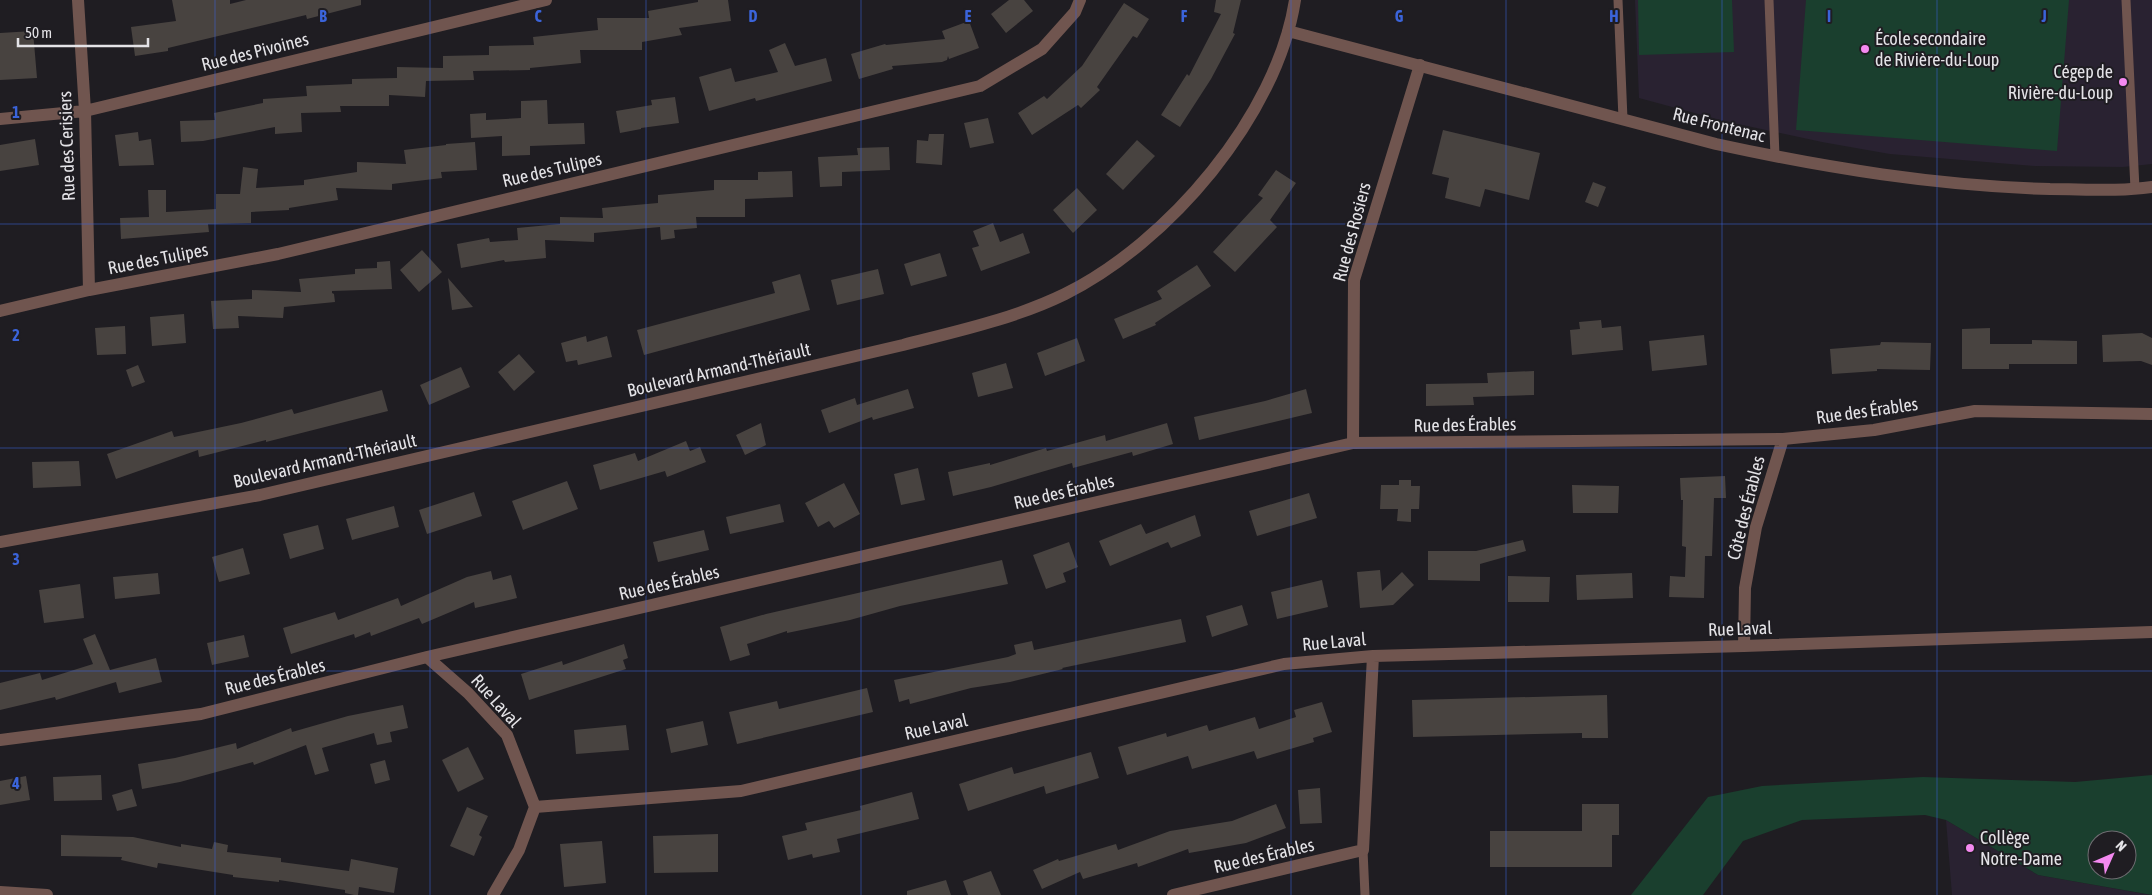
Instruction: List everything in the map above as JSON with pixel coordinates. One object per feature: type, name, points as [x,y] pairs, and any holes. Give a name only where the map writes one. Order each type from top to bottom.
[{"type":"street","name":"Rue des Cerisiers","points":[[78,0],[85,111],[89,290]]},
{"type":"street","name":"Rue des Pivoines","points":[[0,120],[85,111],[546,0]]},
{"type":"street","name":"Rue des Tulipes","points":[[0,311],[89,290],[278,254],[980,86],[1042,49],[1075,12],[1080,0]]},
{"type":"street","name":"Boulevard Armand-Thériault","points":[[0,542],[260,495],[903,346],[974,327],[1029,309],[1065,294],[1107,270],[1140,244],[1180,208],[1219,162],[1248,120],[1274,66],[1288,31],[1295,0]]},
{"type":"street","name":"Rue Frontenac","points":[[1288,31],[1716,144],[1775,156],[1928,181],[2040,188],[2135,189],[2152,187]]},
{"type":"street","name":"Rue des Rosiers","points":[[1353,443],[1354,280],[1420,66]]},
{"type":"street","name":"Rue des Érables","points":[[0,740],[201,714],[427,657],[1353,443],[1783,439],[1874,430],[1975,411],[2152,414]]},
{"type":"street","name":"Côte des Érables","points":[[1744,646],[1745,588],[1756,527],[1783,439]]},
{"type":"street","name":"Rue Laval","points":[[427,657],[468,693],[507,735],[535,808],[741,791],[1284,664],[1373,656],[2152,632]]},
{"type":"street","points":[[1363,850],[1373,656]]},
{"type":"street","points":[[493,895],[519,850],[535,808]]},
{"type":"street","name":"Rue des Érables","points":[[1173,895],[1363,850]]},
{"type":"street","points":[[0,892],[47,895]]},
{"type":"lane","points":[[1618,0],[1622,119]]},
{"type":"lane","points":[[1769,0],[1775,156]]},
{"type":"lane","points":[[2126,0],[2135,189]]},
{"type":"lane","points":[[1363,850],[1365,895]]},
{"type":"shaded area","name":"École secondaire de Rivière-du-Loup","points":[[1635,0],[2152,0],[2152,164],[2123,167],[2035,166],[1890,154],[1724,121],[1639,98]]},
{"type":"shaded area","name":"Collège Notre-Dame","points":[[1946,820],[2038,875],[2151,895],[1952,895]]},
{"type":"green space","points":[[1638,0],[1732,0],[1734,52],[1639,55]]},
{"type":"green space","points":[[1806,0],[2069,0],[2057,151],[1796,130]]},
{"type":"green space","points":[[2152,775],[2152,895],[2038,875],[1946,820],[1925,815],[1802,820],[1743,841],[1703,895],[1631,895],[1708,797],[1762,786],[1923,777],[2075,782]]},
{"type":"building","points":[[172,0],[230,0],[230,4],[246,0],[361,0],[361,5],[307,19],[306,15],[168,48],[168,51],[135,56],[131,27],[176,21]]},
{"type":"building","points":[[698,0],[728,0],[731,21],[679,28],[682,35],[642,42],[642,50],[580,50],[581,63],[530,68],[530,70],[473,71],[474,80],[426,81],[425,97],[389,95],[389,106],[340,106],[341,112],[301,113],[302,132],[275,134],[275,127],[203,141],[181,142],[180,121],[215,120],[214,113],[263,103],[263,99],[307,96],[306,86],[352,84],[352,79],[397,78],[397,67],[443,68],[443,56],[489,55],[489,46],[534,45],[533,37],[598,30],[597,18],[649,18],[648,11],[698,2]]},
{"type":"building","points":[[1009,0],[1024,0],[1033,11],[1006,33],[991,14]]},
{"type":"building","points":[[1216,0],[1241,0],[1233,33],[1235,34],[1211,79],[1180,127],[1161,115],[1187,74],[1189,76],[1221,14],[1214,12]]},
{"type":"building","points":[[1124,3],[1149,19],[1137,38],[1133,36],[1097,87],[1100,90],[1081,108],[1078,105],[1032,135],[1018,113],[1044,96],[1047,99],[1082,66]]},
{"type":"building","points":[[969,21],[979,48],[949,59],[948,56],[947,60],[942,62],[892,66],[893,69],[859,79],[851,54],[885,44],[945,39],[942,31]]},
{"type":"building","points":[[33,31],[37,78],[0,80],[0,33]]},
{"type":"building","points":[[785,43],[795,66],[826,58],[832,81],[756,101],[755,98],[709,111],[699,77],[731,68],[735,82],[778,72],[769,50]]},
{"type":"building","points":[[675,97],[679,123],[620,133],[616,111],[652,105],[651,100]]},
{"type":"building","points":[[547,100],[548,124],[584,123],[585,144],[530,146],[530,155],[502,156],[502,136],[471,138],[470,114],[486,113],[486,120],[521,118],[521,101]]},
{"type":"building","points":[[988,118],[994,143],[970,148],[964,123]]},
{"type":"building","points":[[1443,130],[1540,153],[1529,200],[1485,189],[1480,207],[1445,198],[1449,178],[1432,174]]},
{"type":"building","points":[[138,132],[139,141],[151,139],[154,165],[119,166],[115,135]]},
{"type":"building","points":[[929,134],[944,134],[942,165],[916,163],[917,140],[928,141]]},
{"type":"building","points":[[35,139],[39,165],[0,171],[0,145]]},
{"type":"building","points":[[1137,140],[1155,156],[1123,190],[1106,174]]},
{"type":"building","points":[[475,142],[477,170],[441,172],[442,178],[392,184],[392,190],[336,188],[338,200],[289,208],[289,210],[251,212],[251,223],[208,224],[209,232],[121,239],[120,218],[149,217],[148,190],[166,190],[166,212],[216,209],[216,194],[240,194],[243,167],[258,169],[256,188],[304,185],[304,180],[357,172],[357,162],[406,164],[404,150]]},
{"type":"building","points":[[889,147],[890,170],[842,172],[842,186],[820,187],[818,157],[858,155],[857,148]]},
{"type":"building","points":[[1276,170],[1296,183],[1270,220],[1277,227],[1235,272],[1213,252],[1263,198],[1258,195]]},
{"type":"building","points":[[792,171],[793,197],[745,199],[745,217],[696,217],[697,228],[674,230],[675,238],[661,240],[660,227],[594,233],[594,242],[545,240],[546,258],[505,262],[504,260],[461,268],[457,244],[489,238],[490,242],[518,240],[517,228],[560,224],[560,217],[603,218],[602,208],[658,203],[658,195],[714,190],[714,180],[758,180],[758,172]]},
{"type":"building","points":[[1593,182],[1606,187],[1598,207],[1585,202]]},
{"type":"building","points":[[1077,188],[1097,210],[1073,233],[1053,210]]},
{"type":"building","points":[[993,223],[1000,242],[1023,233],[1030,253],[981,271],[972,248],[979,246],[973,231]]},
{"type":"building","points":[[422,250],[442,272],[419,292],[400,270]]},
{"type":"building","points":[[940,253],[947,276],[911,286],[904,264]]},
{"type":"building","points":[[390,261],[392,289],[332,291],[335,302],[284,307],[283,318],[238,316],[239,328],[213,329],[211,301],[252,299],[252,290],[301,292],[299,279],[355,274],[355,269],[377,268],[377,262]]},
{"type":"building","points":[[1197,265],[1211,286],[1155,323],[1156,325],[1123,339],[1114,319],[1162,299],[1157,291]]},
{"type":"building","points":[[878,269],[884,294],[837,305],[831,280]]},
{"type":"building","points":[[800,274],[810,310],[644,355],[637,330],[775,293],[772,282]]},
{"type":"building","points":[[448,278],[473,307],[452,310]]},
{"type":"building","points":[[184,314],[186,343],[152,346],[150,317]]},
{"type":"building","points":[[1601,320],[1602,328],[1621,326],[1623,350],[1572,355],[1570,330],[1580,329],[1579,322]]},
{"type":"building","points":[[125,326],[126,354],[97,355],[95,328]]},
{"type":"building","points":[[1990,328],[1990,344],[2032,344],[2032,340],[2077,341],[2077,364],[2009,364],[2009,369],[1962,369],[1962,329]]},
{"type":"building","points":[[2142,333],[2152,338],[2152,365],[2141,361],[2103,362],[2102,335]]},
{"type":"building","points":[[1704,335],[1707,365],[1652,371],[1649,341]]},
{"type":"building","points":[[586,336],[587,342],[607,336],[612,357],[578,365],[577,360],[566,362],[561,343]]},
{"type":"building","points":[[1077,338],[1085,361],[1045,376],[1037,353]]},
{"type":"building","points":[[1881,342],[1931,343],[1930,370],[1877,369],[1877,371],[1832,374],[1830,349],[1880,345]]},
{"type":"building","points":[[519,354],[535,372],[514,391],[498,372]]},
{"type":"building","points":[[1006,363],[1013,388],[978,397],[972,373]]},
{"type":"building","points":[[138,365],[145,382],[132,387],[126,370]]},
{"type":"building","points":[[461,367],[470,387],[429,405],[420,385]]},
{"type":"building","points":[[1534,371],[1534,395],[1473,397],[1474,405],[1426,406],[1426,384],[1488,383],[1487,373]]},
{"type":"building","points":[[908,389],[914,408],[873,420],[872,417],[829,433],[821,410],[855,398],[857,405]]},
{"type":"building","points":[[1306,389],[1312,413],[1199,440],[1194,417],[1265,401]]},
{"type":"building","points":[[382,390],[388,411],[199,457],[198,450],[116,479],[107,454],[172,431],[174,437],[241,423],[292,409],[294,414]]},
{"type":"building","points":[[761,423],[766,445],[745,455],[736,435]]},
{"type":"building","points":[[1167,423],[1173,444],[1133,456],[1132,452],[1073,468],[1072,463],[953,496],[948,472],[990,463],[990,465],[1046,448],[1047,451],[1105,435],[1106,441]]},
{"type":"building","points":[[686,441],[690,451],[700,447],[706,462],[667,477],[665,471],[600,490],[593,465],[635,453],[638,461]]},
{"type":"building","points":[[79,461],[81,486],[33,488],[32,462]]},
{"type":"building","points":[[918,468],[925,500],[901,505],[894,474]]},
{"type":"building","points":[[1725,476],[1726,498],[1714,498],[1712,556],[1705,556],[1704,598],[1669,597],[1670,576],[1685,577],[1686,547],[1682,546],[1683,500],[1681,500],[1680,478]]},
{"type":"building","points":[[1399,480],[1411,480],[1411,486],[1420,486],[1419,509],[1411,509],[1411,522],[1397,521],[1398,509],[1380,509],[1381,485],[1399,485]]},
{"type":"building","points":[[567,481],[578,509],[523,530],[512,501]]},
{"type":"building","points":[[844,483],[860,514],[834,528],[829,521],[818,527],[805,503]]},
{"type":"building","points":[[1572,485],[1619,486],[1618,513],[1573,513]]},
{"type":"building","points":[[474,492],[482,516],[427,534],[419,510]]},
{"type":"building","points":[[1309,493],[1317,518],[1257,536],[1249,511]]},
{"type":"building","points":[[780,504],[784,522],[730,534],[726,517]]},
{"type":"building","points":[[394,506],[399,527],[352,540],[346,519]]},
{"type":"building","points":[[1195,515],[1201,536],[1171,548],[1168,542],[1110,566],[1099,541],[1141,524],[1146,534]]},
{"type":"building","points":[[318,525],[324,549],[290,559],[283,534]]},
{"type":"building","points":[[704,530],[709,550],[658,562],[653,542]]},
{"type":"building","points":[[1523,540],[1526,551],[1480,564],[1480,581],[1428,580],[1428,551],[1476,551]]},
{"type":"building","points":[[1069,542],[1078,567],[1063,573],[1066,582],[1046,589],[1033,555]]},
{"type":"building","points":[[243,548],[250,574],[219,582],[212,557]]},
{"type":"building","points":[[1002,560],[1008,584],[900,606],[850,620],[787,633],[787,631],[747,644],[750,655],[730,661],[720,627],[766,614]]},
{"type":"building","points":[[1380,570],[1382,591],[1402,572],[1414,585],[1393,605],[1360,608],[1357,572]]},
{"type":"building","points":[[491,571],[493,580],[511,575],[517,598],[475,608],[474,602],[422,624],[419,618],[371,636],[370,632],[355,638],[354,634],[291,654],[283,628],[335,612],[338,620],[398,598],[401,606],[467,577]]},
{"type":"building","points":[[158,573],[160,594],[115,599],[113,577]]},
{"type":"building","points":[[1632,573],[1633,598],[1577,600],[1576,575]]},
{"type":"building","points":[[1508,576],[1550,577],[1549,602],[1508,602]]},
{"type":"building","points":[[1322,580],[1328,607],[1277,619],[1271,592]]},
{"type":"building","points":[[80,584],[84,618],[44,623],[39,590]]},
{"type":"building","points":[[1242,605],[1248,625],[1212,637],[1206,616]]},
{"type":"building","points":[[1181,619],[1186,642],[1062,668],[1010,682],[971,688],[910,704],[909,699],[899,702],[894,680],[1008,657],[1016,654],[1014,645],[1032,641],[1034,650]]},
{"type":"building","points":[[95,634],[110,670],[156,658],[162,682],[119,693],[116,682],[56,700],[55,697],[0,710],[0,683],[40,673],[42,680],[93,664],[83,639]]},
{"type":"building","points":[[244,635],[249,657],[212,665],[207,643]]},
{"type":"building","points":[[624,644],[628,658],[623,660],[626,669],[529,700],[521,674],[562,661],[563,665]]},
{"type":"building","points":[[867,688],[873,712],[737,744],[729,712],[777,701],[779,709]]},
{"type":"building","points":[[1607,695],[1608,738],[1582,738],[1582,733],[1413,737],[1412,700]]},
{"type":"building","points":[[1322,702],[1332,732],[1313,738],[1314,742],[1257,759],[1254,751],[1192,769],[1188,756],[1127,775],[1118,747],[1166,733],[1167,737],[1207,725],[1209,731],[1255,717],[1259,729],[1296,717],[1294,710]]},
{"type":"building","points":[[403,705],[408,728],[390,732],[392,742],[377,745],[374,733],[322,748],[329,771],[315,775],[306,745],[254,765],[253,762],[180,782],[142,789],[138,764],[175,758],[236,743],[237,749],[291,728],[292,732],[348,716]]},
{"type":"building","points":[[703,721],[708,745],[671,753],[666,729]]},
{"type":"building","points":[[626,725],[629,750],[576,754],[574,730]]},
{"type":"building","points":[[468,747],[484,779],[458,792],[442,760]]},
{"type":"building","points":[[1091,752],[1099,778],[1046,794],[1044,786],[968,811],[959,784],[1012,767],[1014,774]]},
{"type":"building","points":[[385,760],[390,780],[375,784],[370,764]]},
{"type":"building","points":[[101,775],[102,800],[54,801],[53,777]]},
{"type":"building","points":[[26,776],[30,800],[0,805],[0,781]]},
{"type":"building","points":[[1320,788],[1322,823],[1300,824],[1298,790]]},
{"type":"building","points":[[132,789],[137,806],[117,811],[112,795]]},
{"type":"building","points":[[912,792],[919,819],[837,839],[840,852],[813,858],[812,854],[788,860],[782,836],[807,830],[805,823],[861,810],[860,806]]},
{"type":"building","points":[[1276,804],[1286,828],[1246,843],[1189,853],[1188,849],[1138,867],[1137,863],[1083,879],[1080,872],[1042,889],[1033,870],[1058,859],[1059,861],[1116,844],[1118,850],[1170,831],[1232,821]]},
{"type":"building","points":[[1582,804],[1619,804],[1619,835],[1612,835],[1612,867],[1490,867],[1490,831],[1582,831]]},
{"type":"building","points":[[467,807],[488,816],[479,835],[482,837],[474,856],[450,846]]},
{"type":"building","points":[[718,834],[718,872],[654,873],[653,836]]},
{"type":"building","points":[[61,835],[133,837],[181,847],[181,844],[212,849],[214,842],[228,845],[227,852],[281,858],[281,862],[349,871],[351,859],[398,868],[394,893],[359,887],[358,895],[354,895],[345,893],[345,890],[279,880],[279,882],[233,877],[233,875],[158,863],[157,868],[121,860],[122,857],[61,856]]},
{"type":"building","points":[[602,841],[606,883],[564,887],[560,844]]},
{"type":"building","points":[[991,871],[1001,895],[968,895],[963,881]]},
{"type":"building","points":[[946,880],[951,895],[907,895],[907,891]]},
{"type":"place","name":"École secondaire de Rivière-du-Loup","points":[[1865,49]]},
{"type":"place","name":"Cégep de Rivière-du-Loup","points":[[2123,82]]},
{"type":"place","name":"Collège Notre-Dame","points":[[1970,848]]}]
